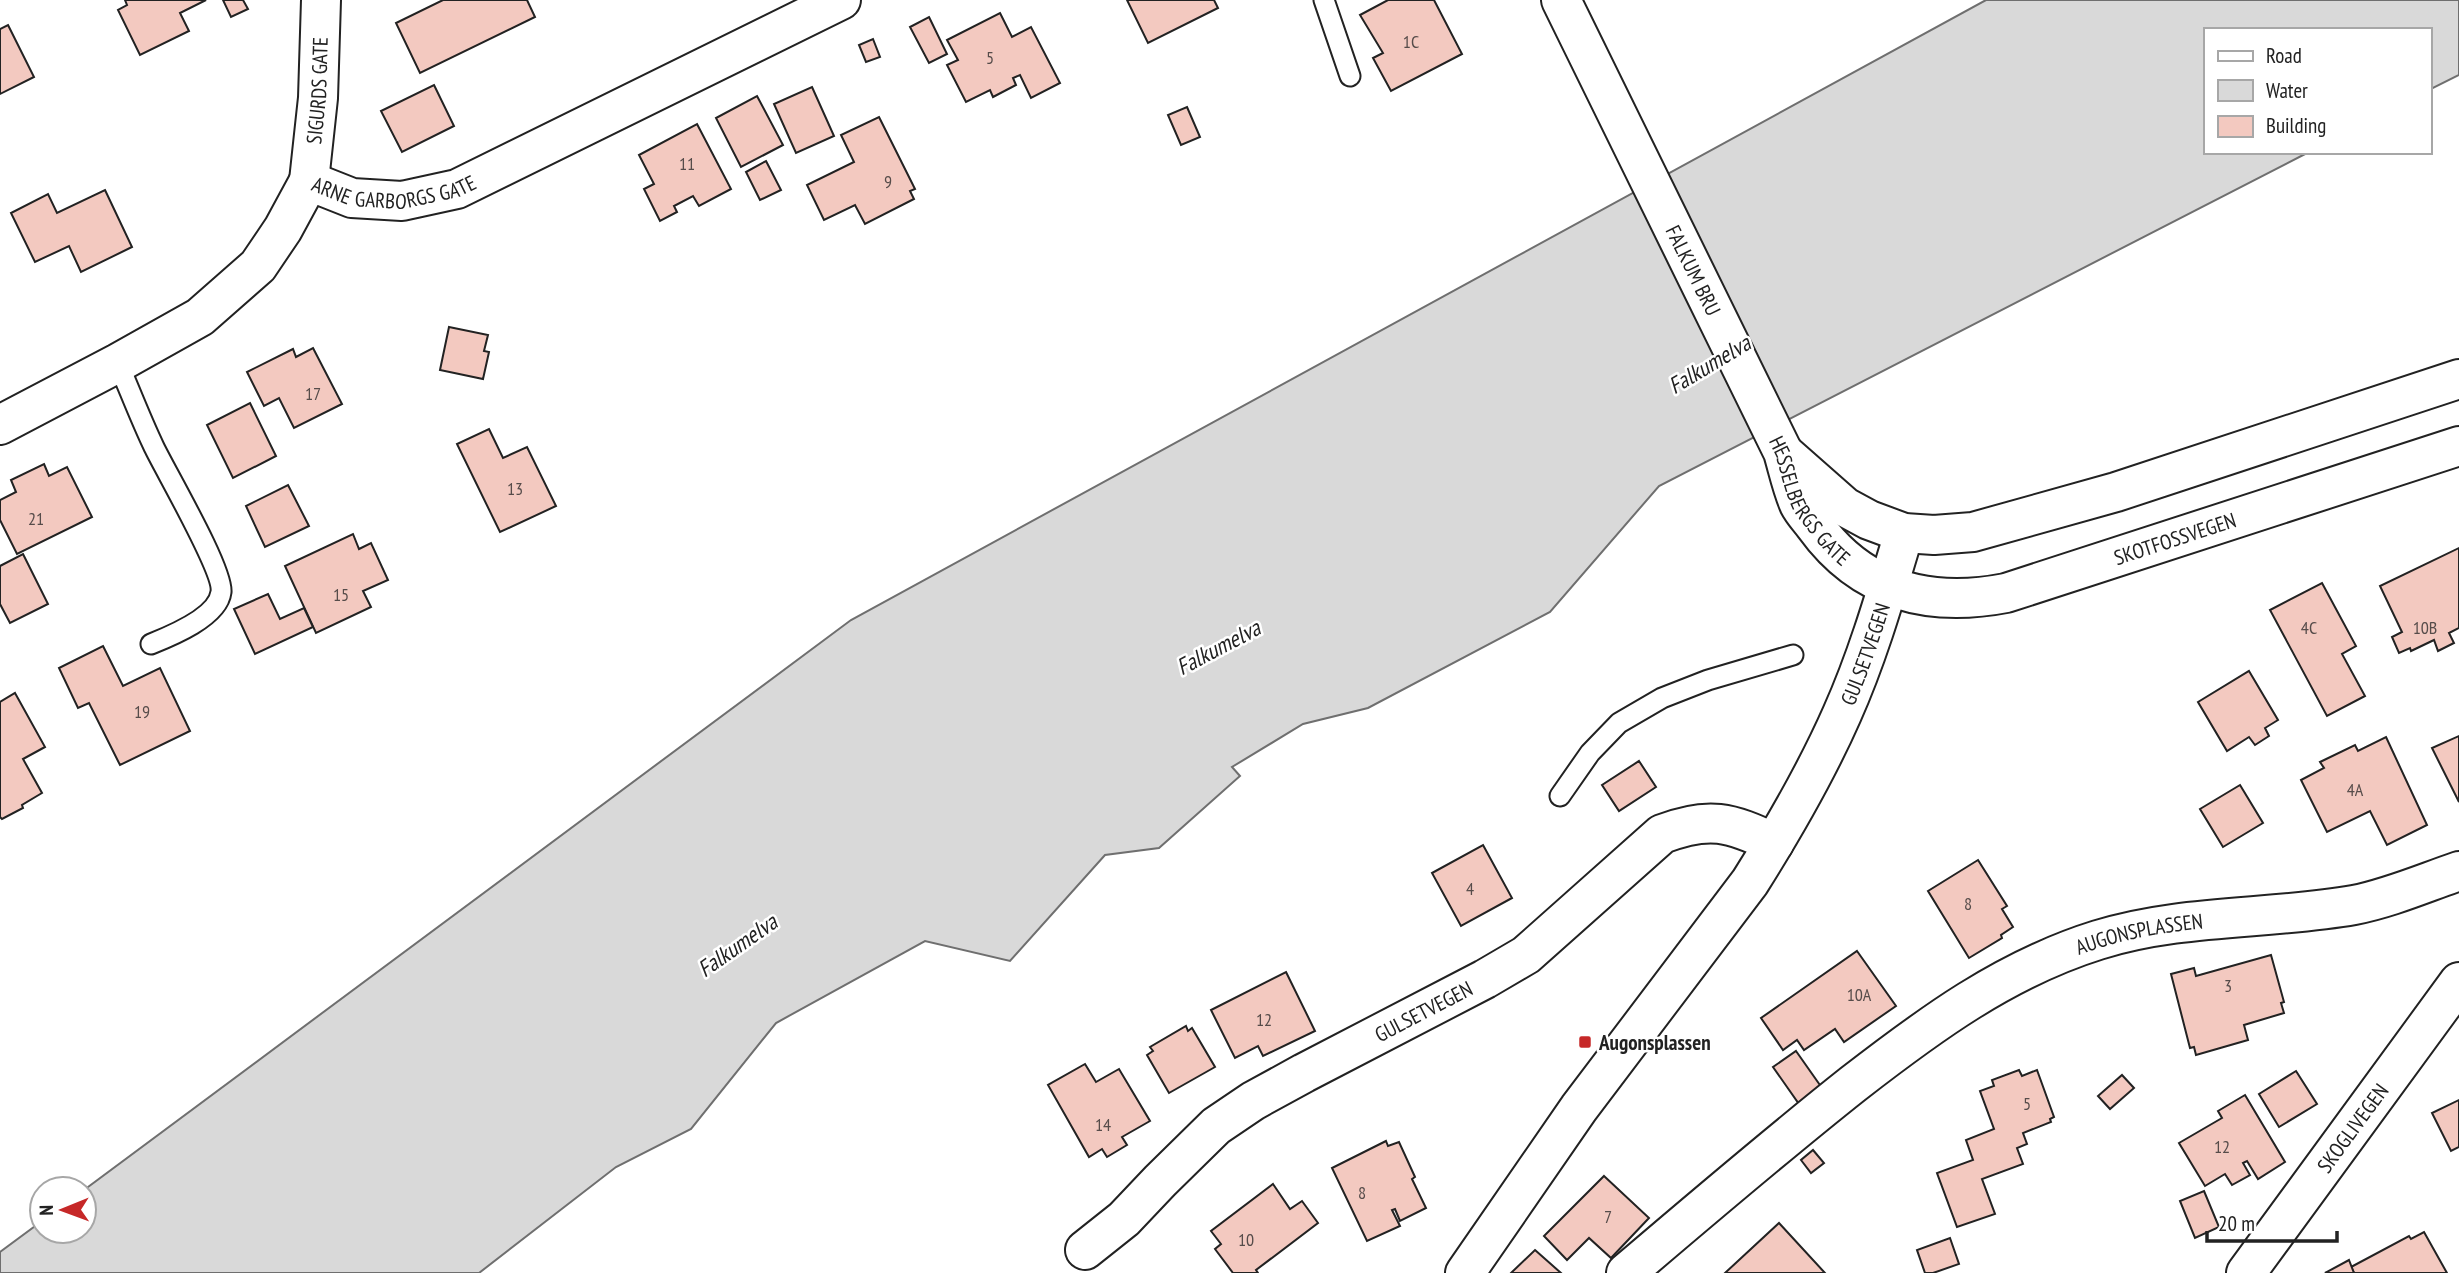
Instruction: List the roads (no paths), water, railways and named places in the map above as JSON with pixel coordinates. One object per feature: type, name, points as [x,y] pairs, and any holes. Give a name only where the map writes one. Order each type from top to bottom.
[{"type":"street","name":"SIGURDS GATE","points":[[309,181],[318,98],[321,0]]},
{"type":"street","name":"ARNE GARBORGS GATE","points":[[0,425],[200,317],[258,266],[309,181],[352,198],[402,201],[457,189],[841,0]]},
{"type":"street","name":"FALKUM BRU","points":[[1561,0],[1783,452]]},
{"type":"street","points":[[1904,533],[1934,535],[1973,532],[2015,521],[2116,492],[2459,379]]},
{"type":"street","name":"SKOTFOSSVEGEN","points":[[1888,586],[1926,598],[1978,598],[2006,593],[2459,446]]},
{"type":"street","name":"HESSELBERGS GATE","points":[[1783,452],[1845,507],[1869,520],[1904,533]]},
{"type":"street","name":"HESSELBERGS GATE","points":[[1783,452],[1799,504],[1828,544],[1857,570],[1888,586]]},
{"type":"street","name":"GULSETVEGEN","points":[[1465,1273],[1579,1108],[1750,882],[1774,843],[1811,779],[1842,713],[1888,586],[1904,533]]},
{"type":"street","name":"GULSETVEGEN","points":[[1085,1250],[1124,1219],[1216,1126],[1253,1101],[1526,955],[1662,834],[1707,822],[1742,828],[1774,843]]},
{"type":"street","name":"AUGONSPLASSEN","points":[[1626,1273],[1795,1130],[1911,1039],[1961,1004],[2014,974],[2099,939],[2207,919],[2355,905],[2393,895],[2459,871]]},
{"type":"street","name":"SKOGLIVEGEN","points":[[2246,1273],[2459,982]]},
{"type":"lane","points":[[1324,0],[1350,76]]},
{"type":"lane","points":[[118,363],[153,446],[209,554],[221,592],[216,607],[170,636],[151,644]]},
{"type":"lane","points":[[1560,796],[1590,753],[1619,723],[1662,698],[1708,680],[1793,655]]},
{"type":"water","name":"Falkumelva","points":[[1986,0],[2459,0],[2459,75],[2431,89],[2431,28],[2204,28],[2204,154],[2305,154],[1659,486],[1550,612],[1368,708],[1303,724],[1232,767],[1240,776],[1159,848],[1105,855],[1010,961],[925,941],[776,1023],[691,1129],[616,1167],[479,1273],[0,1273],[0,1252],[28,1231],[28,1245],[98,1245],[98,1180],[851,620]]},
{"type":"place","name":"Augonsplassen","points":[[1585,1042]]}]
